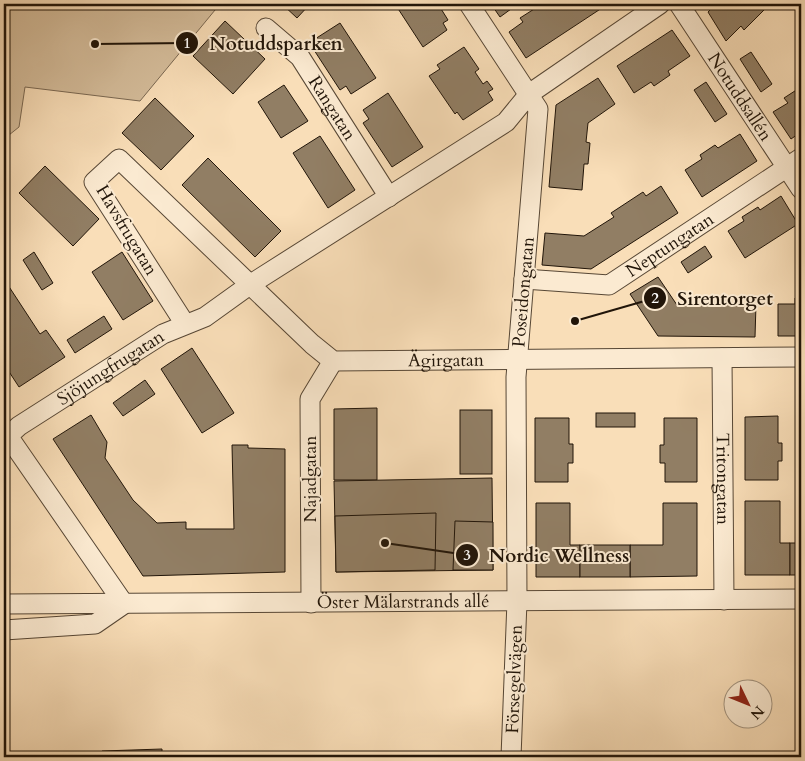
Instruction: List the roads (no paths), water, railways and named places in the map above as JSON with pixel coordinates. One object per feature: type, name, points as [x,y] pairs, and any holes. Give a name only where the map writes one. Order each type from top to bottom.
[{"type":"street","name":"Poseidongatan","points":[[469,4],[538,109],[517,358],[517,601]]},
{"type":"street","points":[[529,94],[660,4]]},
{"type":"street","name":"Notuddsallén","points":[[679,4],[794,163],[801,189]]},
{"type":"street","name":"Rangatan","points":[[266,28],[300,58],[389,197]]},
{"type":"street","name":"Sjöjungfrugatan","points":[[124,604],[8,436],[19,426],[163,334],[205,318],[251,284],[506,122],[529,94]]},
{"type":"street","name":"Havsfrugatan","points":[[186,324],[94,182],[119,159],[251,284]]},
{"type":"street","name":"Neptungatan","points":[[524,279],[609,285],[794,163]]},
{"type":"street","points":[[251,284],[312,344],[333,361]]},
{"type":"street","name":"Ägirgatan","points":[[333,361],[801,357]]},
{"type":"street","name":"Tritongatan","points":[[722,358],[724,600]]},
{"type":"street","name":"Najadgatan","points":[[311,603],[310,399],[333,361]]},
{"type":"street","name":"Öster Mälarstrands allé","points":[[4,604],[801,599]]},
{"type":"street","name":"Försegelvägen","points":[[511,757],[517,601]]},
{"type":"street","points":[[4,630],[95,624],[124,604]]},
{"type":"place","name":"Notuddsparken","points":[[95,44]]},
{"type":"place","name":"Sirentorget","points":[[575,321]]},
{"type":"place","name":"Nordic Wellness","points":[[385,543]]}]
